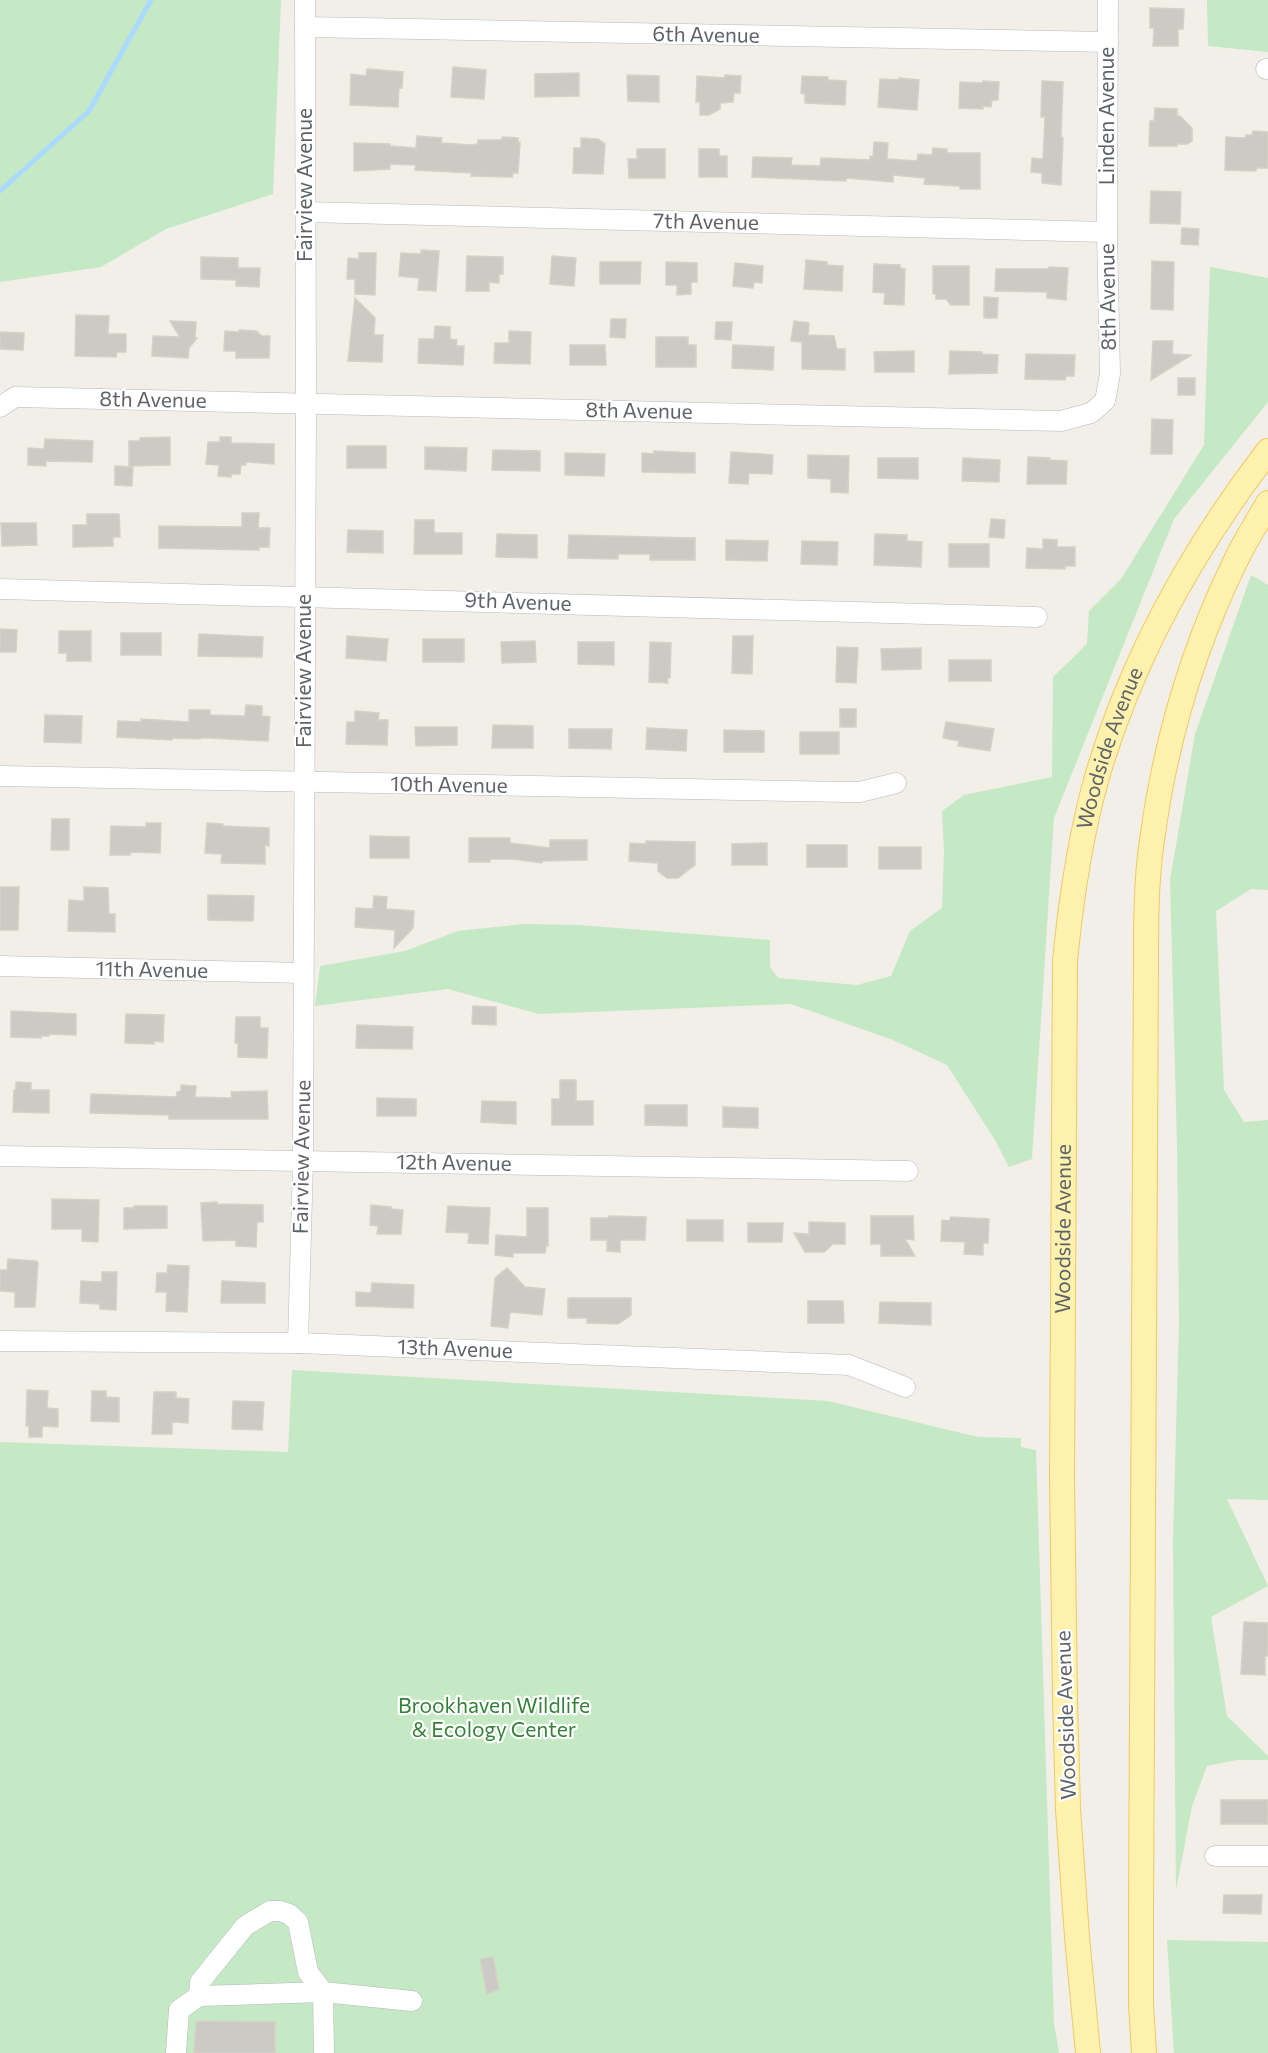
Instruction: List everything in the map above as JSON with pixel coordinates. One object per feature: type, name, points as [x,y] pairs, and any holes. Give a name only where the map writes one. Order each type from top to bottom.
[{"type":"main road","name":"Woodside Avenue","points":[[1088,2053],[1068,1809],[1063,1611],[1065,961],[1071,900],[1082,839],[1097,778],[1116,718],[1138,663],[1165,608],[1196,555],[1229,503],[1268,451]]},
{"type":"main road","points":[[1144,2053],[1141,2004],[1146,975],[1151,842],[1161,783],[1192,665],[1213,610],[1238,557],[1268,503]]},
{"type":"main road","points":[[1141,2004],[1149,2053]]},
{"type":"street","name":"Fairview Avenue","points":[[298,1343],[303,1161],[305,0]]},
{"type":"street","name":"Linden Avenue","points":[[1107,232],[1108,0]]},
{"type":"street","name":"6th Avenue","points":[[305,27],[1108,42]]},
{"type":"street","name":"7th Avenue","points":[[306,212],[1107,232]]},
{"type":"street","name":"8th Avenue","points":[[0,407],[15,397],[1061,421],[1090,413],[1105,401],[1110,374],[1107,232]]},
{"type":"street","name":"9th Avenue","points":[[0,589],[1036,617]]},
{"type":"street","name":"10th Avenue","points":[[0,776],[848,792],[860,792],[896,783]]},
{"type":"street","name":"11th Avenue","points":[[0,966],[303,973]]},
{"type":"street","name":"12th Avenue","points":[[0,1156],[908,1171]]},
{"type":"street","name":"13th Avenue","points":[[0,1341],[298,1343],[849,1365],[905,1387]]},
{"type":"street","points":[[1215,1856],[1268,1856]]},
{"type":"street","points":[[199,1996],[200,1982],[245,1926],[270,1911],[289,1914],[298,1922],[308,1972],[323,1992],[324,2053]]},
{"type":"street","points":[[176,2053],[179,2010],[199,1996],[323,1992],[412,2001]]},
{"type":"green space","points":[[0,0],[281,0],[273,194],[166,229],[101,267],[0,282]]},
{"type":"green space","points":[[1207,0],[1268,0],[1268,52],[1208,46]]},
{"type":"green space","points":[[1210,267],[1268,278],[1268,402],[1174,519],[1054,818],[1032,1159],[1009,1167],[995,1140],[947,1065],[893,1040],[791,1004],[539,1014],[448,989],[315,1006],[320,966],[405,951],[458,931],[524,924],[579,925],[770,940],[770,967],[778,978],[857,985],[891,976],[910,931],[942,908],[944,852],[942,811],[964,795],[1052,777],[1053,677],[1087,644],[1089,611],[1121,579],[1204,445]]},
{"type":"green space","points":[[1251,575],[1268,585],[1268,890],[1251,889],[1216,911],[1224,1090],[1244,1122],[1268,1120],[1268,1500],[1227,1499],[1268,1586],[1211,1617],[1227,1716],[1268,1756],[1268,1760],[1237,1760],[1207,1766],[1192,1806],[1176,1890],[1173,1541],[1179,1321],[1170,880],[1195,734]]},
{"type":"green space","name":"Brookhaven Wildlife & Ecology Center","points":[[292,1370],[828,1401],[978,1437],[1021,1438],[1021,1447],[1036,1450],[1054,2023],[1059,2053],[0,2053],[0,1442],[288,1452]]},
{"type":"green space","points":[[1167,1940],[1268,1942],[1268,2053],[1174,2053]]},
{"type":"building","points":[[1150,8],[1184,9],[1183,29],[1178,29],[1178,46],[1153,46],[1154,28],[1150,28]]},
{"type":"building","points":[[453,67],[486,70],[484,99],[451,97]]},
{"type":"building","points":[[367,69],[403,72],[398,107],[350,105],[351,74],[366,76]]},
{"type":"building","points":[[579,73],[579,96],[535,97],[535,74]]},
{"type":"building","points":[[627,75],[659,76],[659,102],[628,101]]},
{"type":"building","points":[[725,75],[741,76],[740,93],[734,93],[733,102],[720,103],[720,109],[709,115],[700,115],[700,102],[696,102],[697,76],[725,78]]},
{"type":"building","points":[[802,76],[828,77],[828,80],[846,81],[845,105],[805,103],[805,94],[801,93]]},
{"type":"building","points":[[899,78],[919,80],[917,110],[878,107],[880,79],[899,80]]},
{"type":"building","points":[[983,81],[999,82],[998,100],[992,100],[991,107],[983,106],[983,109],[959,108],[960,82],[983,83]]},
{"type":"building","points":[[1042,81],[1063,82],[1061,185],[1042,183],[1042,173],[1031,172],[1032,158],[1043,159],[1045,117],[1041,117]]},
{"type":"building","points":[[1155,108],[1177,109],[1177,116],[1180,116],[1192,128],[1192,141],[1187,144],[1177,144],[1177,146],[1149,146],[1150,121],[1154,121]]},
{"type":"building","points":[[1253,131],[1268,132],[1268,168],[1256,168],[1256,171],[1225,170],[1226,137],[1245,138],[1246,135],[1252,135]]},
{"type":"building","points":[[417,136],[442,138],[441,143],[472,145],[478,144],[478,140],[518,138],[520,142],[518,173],[513,173],[512,177],[471,176],[472,173],[415,170],[416,165],[390,164],[390,169],[354,171],[354,143],[390,144],[390,146],[416,148]]},
{"type":"building","points":[[581,138],[598,139],[605,144],[603,174],[573,173],[574,148],[581,148]]},
{"type":"building","points":[[874,142],[888,143],[887,159],[917,161],[918,154],[932,155],[933,148],[947,149],[947,153],[980,153],[980,189],[924,184],[925,178],[893,175],[893,182],[846,178],[846,181],[752,177],[753,157],[792,158],[791,165],[820,166],[821,158],[870,160],[870,156],[873,157]]},
{"type":"building","points":[[637,149],[665,149],[665,178],[629,178],[628,159],[637,159]]},
{"type":"building","points":[[699,149],[719,149],[719,156],[727,156],[727,177],[699,177]]},
{"type":"building","points":[[1151,191],[1181,192],[1180,224],[1150,223]]},
{"type":"building","points":[[1182,228],[1199,229],[1198,245],[1181,244]]},
{"type":"building","points":[[421,250],[439,251],[436,291],[418,290],[419,278],[399,276],[401,253],[421,254]]},
{"type":"building","points":[[359,253],[376,253],[375,295],[355,294],[355,279],[347,279],[348,258],[359,259]]},
{"type":"building","points":[[467,256],[503,257],[503,274],[499,274],[499,283],[489,282],[489,291],[466,291]]},
{"type":"building","points":[[552,256],[576,258],[574,286],[550,284]]},
{"type":"building","points":[[201,257],[238,258],[238,268],[260,268],[259,287],[236,286],[236,280],[201,279]]},
{"type":"building","points":[[806,260],[843,266],[842,291],[804,289]]},
{"type":"building","points":[[1152,261],[1174,262],[1173,310],[1151,309]]},
{"type":"building","points":[[600,262],[641,262],[640,284],[600,284]]},
{"type":"building","points":[[666,262],[697,263],[697,282],[691,282],[691,294],[677,295],[677,285],[666,285]]},
{"type":"building","points":[[735,263],[763,266],[762,283],[754,282],[753,288],[733,286]]},
{"type":"building","points":[[874,264],[900,265],[900,268],[905,269],[904,305],[884,304],[885,293],[873,292]]},
{"type":"building","points":[[933,266],[969,266],[969,305],[951,305],[946,299],[936,299],[936,294],[933,294]]},
{"type":"building","points":[[1049,267],[1068,268],[1066,300],[1047,298],[1047,292],[995,291],[996,269],[1049,269]]},
{"type":"building","points":[[984,297],[998,298],[997,318],[984,318]]},
{"type":"building","points":[[355,298],[375,318],[374,335],[383,335],[382,362],[348,361]]},
{"type":"building","points":[[76,315],[109,316],[108,334],[126,334],[126,352],[117,352],[116,357],[75,356]]},
{"type":"building","points":[[611,319],[626,319],[625,338],[610,337]]},
{"type":"building","points":[[170,321],[196,322],[195,338],[197,338],[189,348],[188,358],[152,356],[153,336],[180,337]]},
{"type":"building","points":[[794,321],[809,323],[808,335],[834,336],[837,349],[845,349],[845,370],[802,369],[802,342],[791,341]]},
{"type":"building","points":[[716,322],[732,322],[731,340],[715,339]]},
{"type":"building","points":[[435,326],[450,327],[450,339],[457,340],[456,346],[464,346],[463,365],[418,363],[419,339],[434,339]]},
{"type":"building","points":[[239,330],[256,331],[262,336],[270,336],[269,358],[236,358],[236,351],[224,351],[225,331],[239,332]]},
{"type":"building","points":[[509,331],[531,332],[530,364],[494,363],[495,343],[509,343]]},
{"type":"building","points":[[0,332],[24,333],[23,350],[0,349]]},
{"type":"building","points":[[656,337],[688,337],[688,345],[696,345],[696,367],[656,367]]},
{"type":"building","points":[[1153,341],[1173,341],[1172,354],[1191,355],[1151,380]]},
{"type":"building","points":[[570,345],[605,345],[606,365],[570,365]]},
{"type":"building","points":[[733,345],[774,347],[773,370],[732,368]]},
{"type":"building","points":[[914,351],[914,372],[875,372],[874,352]]},
{"type":"building","points":[[950,351],[998,355],[997,373],[949,374]]},
{"type":"building","points":[[1026,354],[1075,355],[1074,376],[1066,376],[1065,380],[1025,379]]},
{"type":"building","points":[[1178,378],[1195,378],[1195,395],[1178,395]]},
{"type":"building","points":[[1152,419],[1173,420],[1172,454],[1151,454]]},
{"type":"building","points":[[170,437],[170,465],[129,466],[129,441],[140,441],[140,438]]},
{"type":"building","points":[[220,437],[231,437],[231,443],[274,444],[274,464],[246,462],[246,465],[241,465],[240,474],[231,474],[231,477],[218,476],[219,465],[206,464],[208,442],[220,442]]},
{"type":"building","points":[[45,439],[93,441],[92,462],[46,461],[46,466],[28,465],[28,448],[44,449]]},
{"type":"building","points":[[347,446],[386,446],[386,468],[347,468]]},
{"type":"building","points":[[425,447],[467,448],[466,471],[425,469]]},
{"type":"building","points":[[493,450],[540,451],[540,471],[492,470]]},
{"type":"building","points":[[654,451],[695,453],[695,473],[642,472],[642,453],[654,454]]},
{"type":"building","points":[[731,452],[773,455],[772,474],[749,473],[748,484],[729,483]]},
{"type":"building","points":[[565,453],[605,454],[604,476],[565,475]]},
{"type":"building","points":[[808,455],[849,456],[848,493],[831,492],[831,479],[808,478]]},
{"type":"building","points":[[1028,457],[1067,461],[1066,484],[1027,484]]},
{"type":"building","points":[[878,458],[918,458],[918,479],[878,478]]},
{"type":"building","points":[[963,458],[1000,460],[999,482],[962,481]]},
{"type":"building","points":[[115,466],[133,467],[132,486],[115,485]]},
{"type":"building","points":[[242,513],[259,513],[258,528],[270,528],[269,547],[259,547],[259,550],[159,548],[159,526],[242,527]]},
{"type":"building","points":[[87,514],[119,514],[120,537],[113,537],[113,546],[73,547],[73,525],[87,525]]},
{"type":"building","points":[[991,519],[1005,520],[1004,538],[989,537]]},
{"type":"building","points":[[415,520],[434,520],[434,533],[462,533],[462,554],[414,554]]},
{"type":"building","points":[[1,523],[36,523],[37,545],[2,546]]},
{"type":"building","points":[[348,530],[383,531],[383,553],[347,552]]},
{"type":"building","points":[[497,534],[537,535],[537,558],[496,557]]},
{"type":"building","points":[[875,534],[907,535],[907,541],[922,542],[921,567],[874,565]]},
{"type":"building","points":[[569,535],[695,538],[695,560],[650,560],[650,554],[618,554],[618,559],[568,558]]},
{"type":"building","points":[[1043,539],[1057,540],[1057,547],[1075,547],[1075,566],[1065,566],[1065,569],[1026,568],[1027,548],[1043,549]]},
{"type":"building","points":[[726,540],[768,541],[767,561],[726,560]]},
{"type":"building","points":[[802,541],[838,542],[837,565],[801,564]]},
{"type":"building","points":[[949,544],[989,544],[989,567],[949,567]]},
{"type":"building","points":[[0,629],[17,630],[16,652],[0,652]]},
{"type":"building","points":[[59,631],[91,631],[91,661],[67,661],[67,653],[59,653]]},
{"type":"building","points":[[121,633],[161,633],[161,655],[121,655]]},
{"type":"building","points":[[199,634],[263,637],[262,657],[198,656]]},
{"type":"building","points":[[347,636],[388,639],[386,661],[346,658]]},
{"type":"building","points":[[733,636],[753,636],[752,674],[732,673]]},
{"type":"building","points":[[423,639],[464,639],[464,662],[423,662]]},
{"type":"building","points":[[535,641],[536,662],[502,663],[501,642]]},
{"type":"building","points":[[578,642],[614,642],[614,665],[578,664]]},
{"type":"building","points":[[650,642],[671,643],[668,683],[649,682]]},
{"type":"building","points":[[837,647],[858,648],[856,683],[836,682]]},
{"type":"building","points":[[921,648],[921,669],[882,670],[881,649]]},
{"type":"building","points":[[949,660],[991,660],[991,681],[949,681]]},
{"type":"building","points":[[246,705],[262,706],[262,716],[270,717],[268,741],[117,737],[118,721],[141,722],[141,719],[189,722],[189,710],[210,710],[210,715],[245,716]]},
{"type":"building","points":[[840,709],[856,709],[856,727],[840,727]]},
{"type":"building","points":[[355,711],[379,713],[378,720],[388,720],[387,745],[346,744],[347,722],[355,722]]},
{"type":"building","points":[[45,715],[82,716],[81,743],[44,742]]},
{"type":"building","points":[[946,722],[994,729],[990,751],[958,746],[959,741],[943,738]]},
{"type":"building","points":[[493,725],[533,726],[533,748],[492,748]]},
{"type":"building","points":[[415,727],[457,727],[457,745],[416,746]]},
{"type":"building","points":[[647,728],[687,730],[686,751],[646,749]]},
{"type":"building","points":[[569,729],[612,729],[611,749],[569,748]]},
{"type":"building","points":[[724,730],[764,731],[764,752],[724,752]]},
{"type":"building","points":[[800,732],[839,732],[839,754],[800,754]]},
{"type":"building","points":[[52,819],[69,819],[69,850],[51,850]]},
{"type":"building","points":[[146,823],[161,823],[160,853],[131,852],[130,855],[110,855],[111,826],[146,827]]},
{"type":"building","points":[[207,823],[269,828],[269,846],[265,845],[265,864],[221,863],[222,854],[205,853]]},
{"type":"building","points":[[370,836],[409,837],[409,858],[370,858]]},
{"type":"building","points":[[469,838],[510,838],[510,843],[550,848],[550,840],[587,840],[587,860],[543,861],[542,863],[490,859],[490,862],[469,862]]},
{"type":"building","points":[[646,841],[695,842],[695,865],[678,878],[667,878],[658,871],[658,863],[629,861],[630,843],[646,844]]},
{"type":"building","points":[[767,843],[767,865],[732,865],[732,844]]},
{"type":"building","points":[[807,845],[847,845],[847,867],[807,867]]},
{"type":"building","points":[[879,847],[921,847],[921,869],[879,869]]},
{"type":"building","points":[[0,887],[19,887],[18,930],[0,930]]},
{"type":"building","points":[[84,887],[108,888],[109,914],[115,914],[115,932],[68,931],[69,900],[84,901]]},
{"type":"building","points":[[208,895],[254,896],[253,921],[208,920]]},
{"type":"building","points":[[374,896],[387,897],[386,909],[414,911],[413,928],[394,948],[395,930],[355,927],[356,908],[373,909]]},
{"type":"building","points":[[473,1006],[496,1007],[496,1025],[472,1024]]},
{"type":"building","points":[[11,1011],[76,1014],[76,1035],[49,1034],[41,1038],[11,1037]]},
{"type":"building","points":[[126,1014],[164,1015],[163,1042],[125,1043]]},
{"type":"building","points":[[236,1017],[260,1017],[260,1028],[268,1028],[267,1058],[238,1057],[238,1043],[235,1043]]},
{"type":"building","points":[[357,1025],[413,1027],[412,1049],[356,1048]]},
{"type":"building","points":[[560,1080],[576,1080],[576,1101],[593,1101],[593,1125],[552,1125],[552,1099],[560,1099]]},
{"type":"building","points":[[16,1082],[31,1083],[31,1090],[49,1090],[49,1113],[13,1112]]},
{"type":"building","points":[[181,1085],[196,1086],[195,1097],[232,1098],[231,1092],[267,1091],[268,1119],[169,1119],[169,1115],[90,1113],[91,1094],[176,1097],[177,1092],[181,1091]]},
{"type":"building","points":[[377,1098],[416,1099],[416,1116],[377,1116]]},
{"type":"building","points":[[482,1101],[516,1102],[516,1124],[481,1122]]},
{"type":"building","points":[[645,1105],[687,1105],[687,1126],[645,1125]]},
{"type":"building","points":[[723,1107],[758,1108],[758,1128],[723,1127]]},
{"type":"building","points":[[52,1199],[99,1200],[98,1242],[82,1241],[82,1229],[52,1229]]},
{"type":"building","points":[[217,1202],[217,1204],[263,1205],[263,1222],[257,1222],[256,1247],[236,1246],[236,1240],[203,1241],[201,1203]]},
{"type":"building","points":[[371,1205],[403,1210],[401,1234],[377,1234],[378,1226],[370,1225]]},
{"type":"building","points":[[134,1206],[167,1206],[167,1228],[124,1229],[124,1208],[134,1208]]},
{"type":"building","points":[[448,1206],[490,1208],[488,1244],[468,1243],[469,1233],[446,1232]]},
{"type":"building","points":[[527,1208],[548,1208],[548,1246],[546,1246],[545,1253],[513,1253],[513,1257],[495,1255],[496,1235],[527,1237]]},
{"type":"building","points":[[609,1216],[646,1217],[645,1240],[620,1240],[620,1252],[607,1251],[607,1240],[591,1240],[591,1218],[608,1218]]},
{"type":"building","points":[[871,1216],[913,1216],[914,1240],[905,1239],[915,1256],[881,1256],[881,1244],[871,1244]]},
{"type":"building","points":[[951,1217],[989,1219],[988,1243],[983,1243],[983,1255],[964,1254],[965,1242],[941,1241],[942,1220],[949,1221]]},
{"type":"building","points":[[687,1220],[723,1220],[723,1241],[687,1241]]},
{"type":"building","points":[[809,1222],[845,1223],[845,1244],[833,1244],[824,1252],[805,1252],[794,1233],[809,1234]]},
{"type":"building","points":[[748,1223],[783,1223],[782,1242],[748,1242]]},
{"type":"building","points":[[8,1259],[38,1263],[35,1307],[15,1307],[15,1292],[0,1291],[0,1270],[7,1270]]},
{"type":"building","points":[[168,1265],[189,1266],[187,1312],[166,1311],[167,1292],[156,1292],[157,1273],[167,1273]]},
{"type":"building","points":[[507,1268],[525,1287],[545,1289],[542,1315],[510,1312],[508,1328],[491,1326],[495,1278]]},
{"type":"building","points":[[102,1272],[117,1272],[116,1310],[100,1309],[100,1304],[80,1303],[81,1281],[102,1282]]},
{"type":"building","points":[[222,1281],[265,1283],[265,1303],[221,1303]]},
{"type":"building","points":[[372,1283],[414,1285],[413,1308],[356,1306],[356,1292],[371,1293]]},
{"type":"building","points":[[568,1298],[631,1298],[631,1315],[618,1324],[587,1323],[587,1318],[568,1318]]},
{"type":"building","points":[[808,1301],[843,1301],[844,1323],[808,1323]]},
{"type":"building","points":[[880,1302],[931,1303],[931,1325],[879,1323]]},
{"type":"building","points":[[27,1390],[48,1391],[47,1408],[58,1409],[58,1427],[42,1426],[42,1437],[29,1437],[29,1426],[26,1426]]},
{"type":"building","points":[[92,1391],[106,1391],[106,1397],[119,1398],[119,1422],[91,1421]]},
{"type":"building","points":[[154,1392],[176,1392],[176,1398],[189,1399],[188,1423],[172,1422],[172,1434],[152,1434]]},
{"type":"building","points":[[233,1401],[264,1402],[262,1430],[232,1429]]},
{"type":"building","points":[[1244,1622],[1268,1623],[1268,1656],[1265,1656],[1265,1675],[1241,1674]]},
{"type":"building","points":[[1221,1800],[1268,1800],[1268,1824],[1221,1824]]},
{"type":"building","points":[[1224,1895],[1262,1895],[1261,1914],[1223,1913]]},
{"type":"building","points":[[493,1957],[499,1989],[487,1994],[480,1959]]},
{"type":"building","points":[[196,2021],[275,2022],[275,2053],[194,2053]]},
{"type":"waterway","points":[[0,191],[89,111],[151,0]]}]
